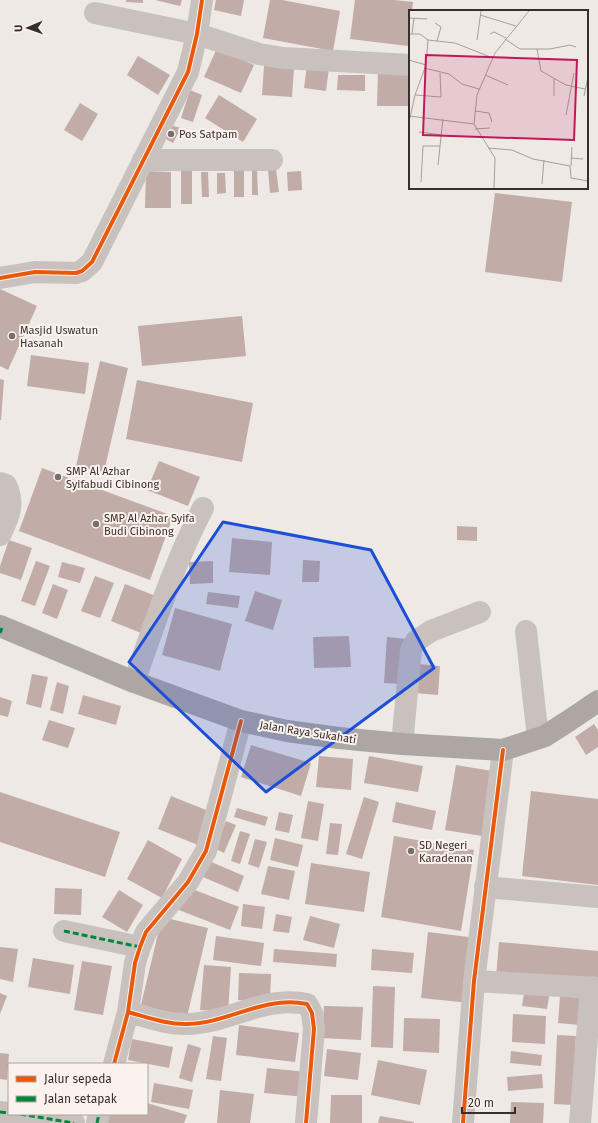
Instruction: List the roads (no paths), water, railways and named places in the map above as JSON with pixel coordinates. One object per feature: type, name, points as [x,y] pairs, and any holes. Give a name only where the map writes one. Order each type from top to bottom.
[{"type":"main road","name":"Jalan Raya Sukahati","points":[[1,629],[134,682],[241,721],[286,731],[402,744],[502,750],[545,736],[598,701]]},
{"type":"street","points":[[0,278],[35,272],[76,273],[87,268],[92,262],[186,78],[197,34],[202,0]]},
{"type":"street","points":[[95,13],[197,34],[259,54],[282,58],[409,65]]},
{"type":"street","points":[[156,136],[198,160]]},
{"type":"street","points":[[143,160],[272,160]]},
{"type":"street","points":[[0,483],[6,485],[11,495],[12,506],[0,535]]},
{"type":"street","points":[[134,682],[177,562],[188,536],[203,508]]},
{"type":"street","points":[[402,744],[411,650],[416,641],[431,631],[480,612]]},
{"type":"street","points":[[526,631],[538,738]]},
{"type":"street","points":[[114,1063],[128,1012],[135,963],[140,947],[146,932],[188,882],[206,851],[241,721]]},
{"type":"street","points":[[463,1123],[474,981],[502,750]]},
{"type":"street","points":[[485,887],[598,897]]},
{"type":"street","points":[[64,931],[140,947]]},
{"type":"street","points":[[474,981],[594,988],[580,1123]]},
{"type":"street","points":[[128,1012],[188,1024],[215,1020],[257,1006],[268,1004],[291,1002],[307,1004],[312,1013],[314,1029],[306,1123]]},
{"type":"street","points":[[26,1115],[73,1123]]},
{"type":"place","name":"Pos Satpam","points":[[171,134]]},
{"type":"place","name":"Masjid Uswatun Hasanah","points":[[12,336]]},
{"type":"place","name":"SMP Al Azhar Syifabudi Cibinong","points":[[58,477]]},
{"type":"place","name":"SMP Al Azhar Syifa Budi Cibinong","points":[[96,524]]},
{"type":"place","name":"SD Negeri Karadenan","points":[[411,851]]}]
